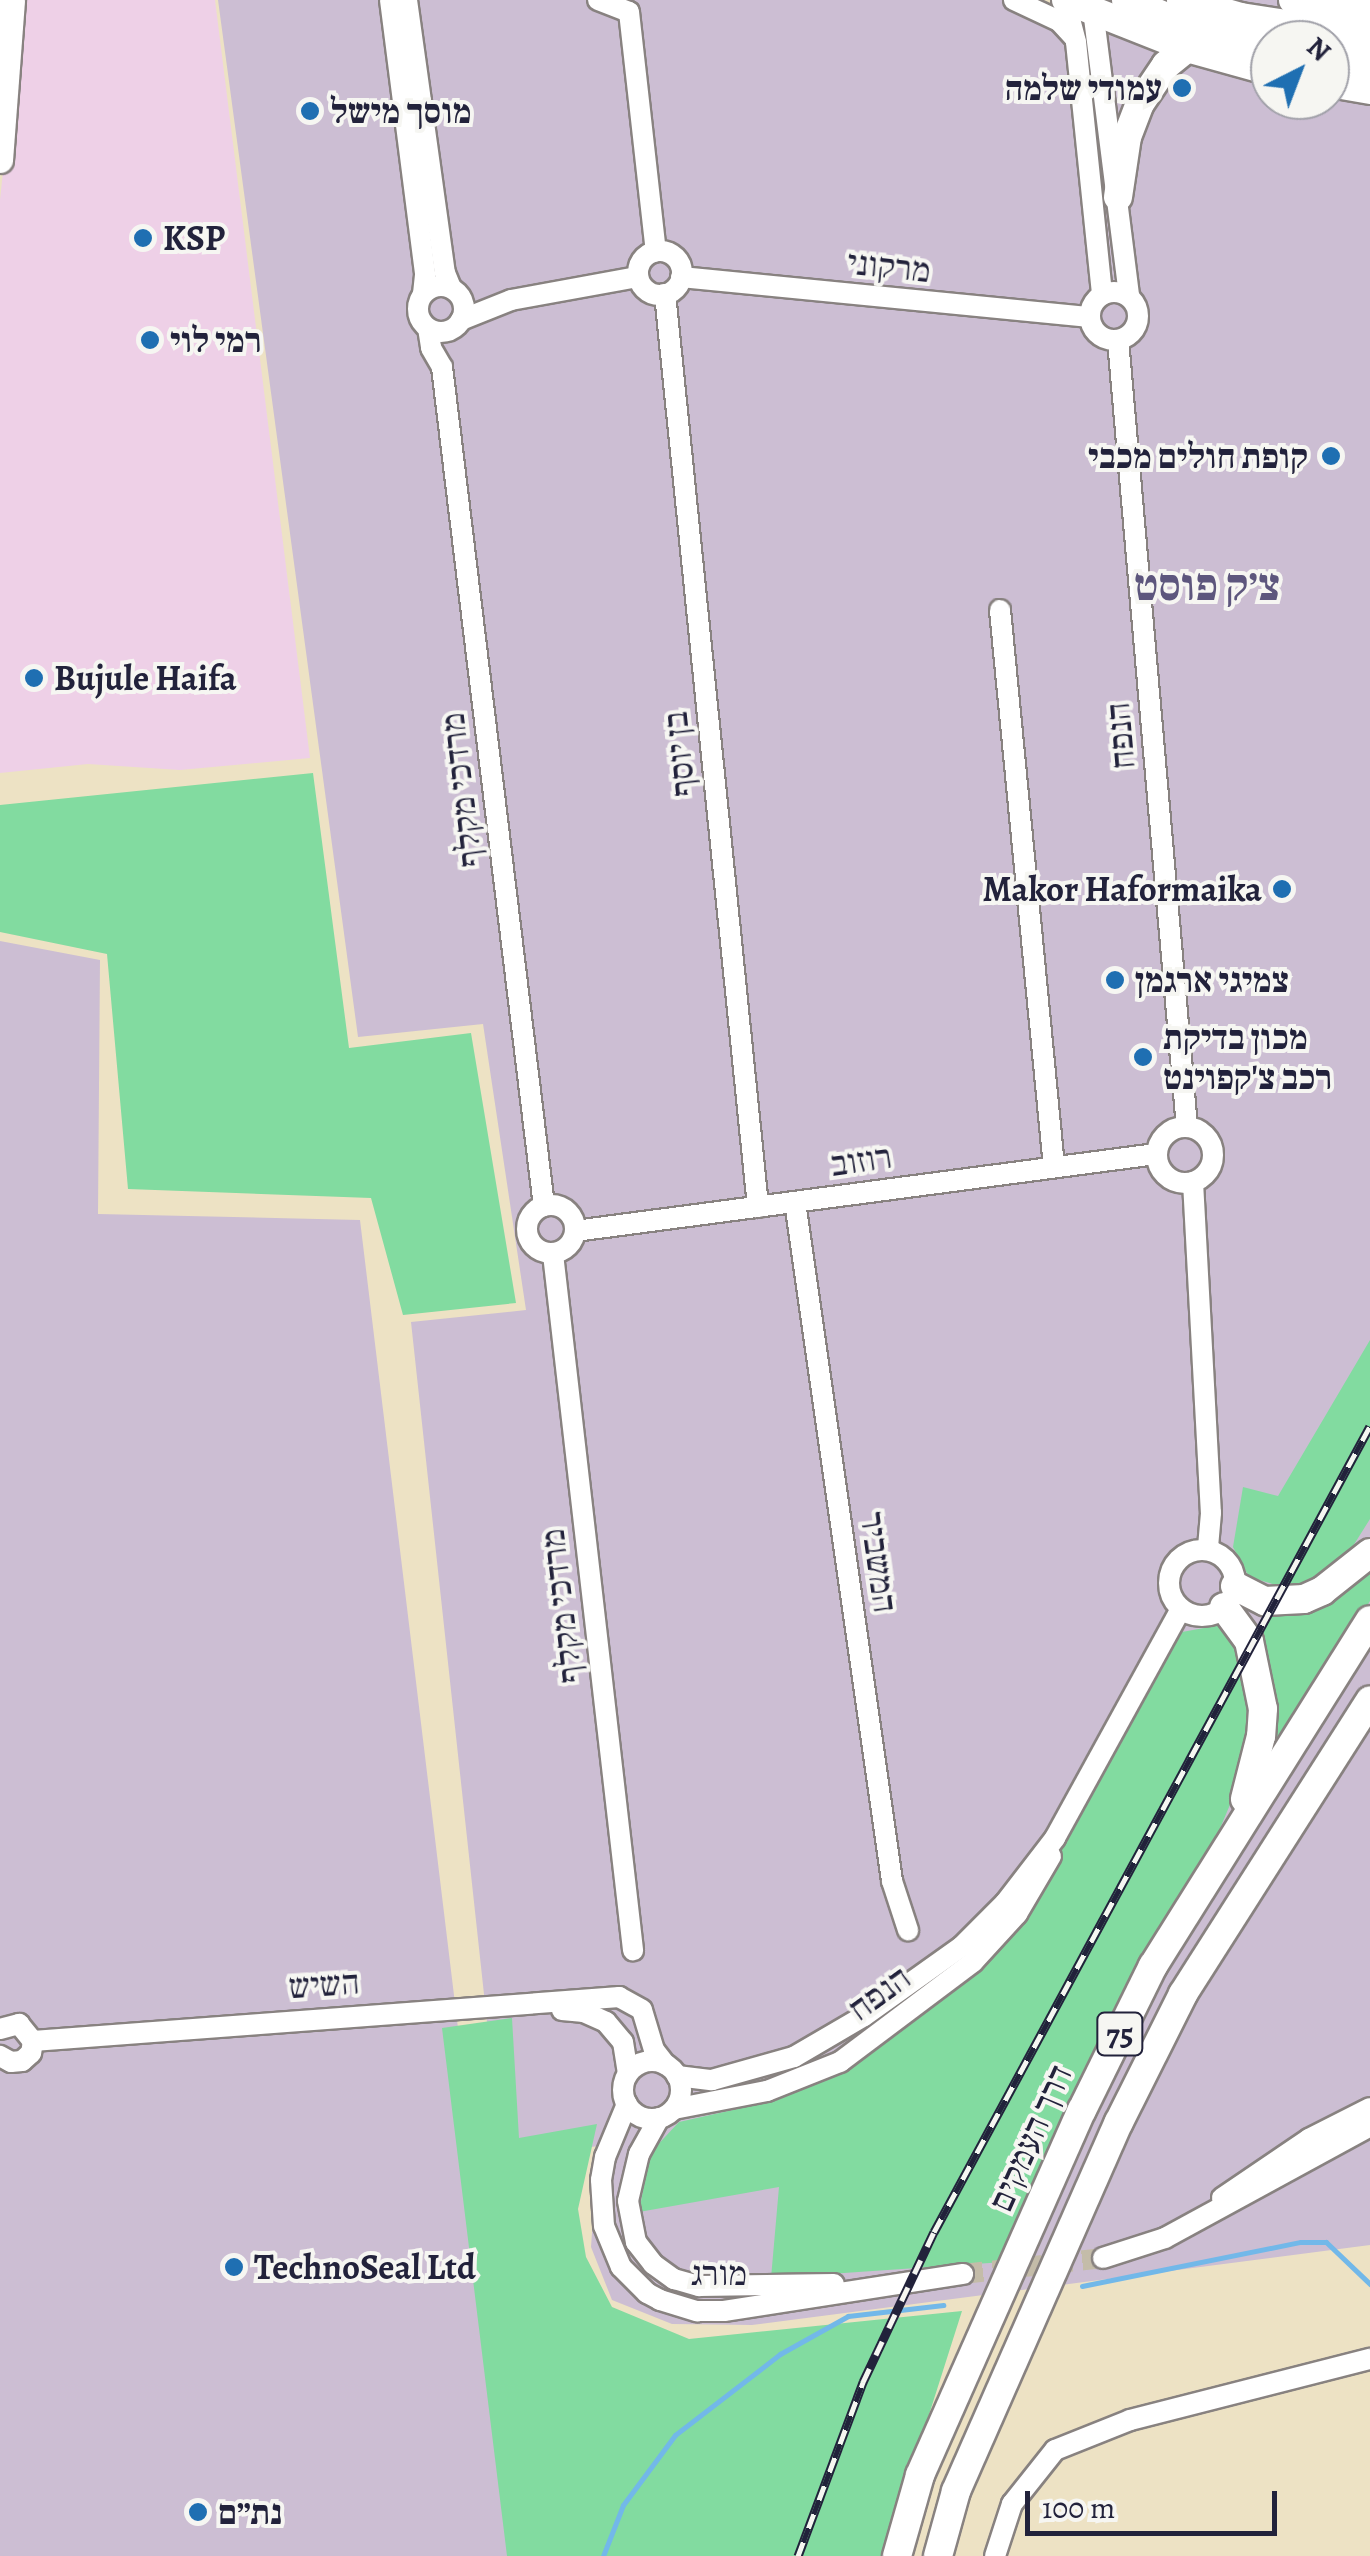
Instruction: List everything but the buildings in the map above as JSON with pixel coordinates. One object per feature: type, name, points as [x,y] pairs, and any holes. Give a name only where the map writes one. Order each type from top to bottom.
[{"type":"highway","points":[[1066,0],[1093,6],[1186,48],[1250,66]]},
{"type":"highway","points":[[1126,0],[1250,33]]},
{"type":"highway","points":[[1181,0],[1250,33]]},
{"type":"highway","points":[[1293,0],[1370,14]]},
{"type":"highway","points":[[1118,197],[1127,137],[1139,104],[1166,64],[1186,48]]},
{"type":"highway","points":[[1208,1875],[1236,1823],[1262,1736],[1262,1709],[1249,1641],[1230,1597],[1266,1601],[1304,1599],[1352,1570],[1370,1552]]},
{"type":"highway","name":"דרך העמקים","points":[[898,2556],[920,2475],[1082,2110],[1153,1966],[1370,1620]]},
{"type":"highway","name":"75","points":[[938,2556],[972,2456],[1119,2122],[1183,1994],[1370,1700]]},
{"type":"main road","points":[[0,160],[12,0]]},
{"type":"street","points":[[390,0],[425,275],[419,316],[428,328],[443,332],[511,300],[638,277]]},
{"type":"street","points":[[406,0],[445,273],[464,305],[459,323]]},
{"type":"street","points":[[598,0],[629,12],[656,251]]},
{"type":"street","points":[[1014,0],[1058,21],[1076,42]]},
{"type":"street","points":[[1066,0],[1076,42],[1102,295]]},
{"type":"street","points":[[1093,6],[1129,296],[1138,320],[1131,334],[1118,340],[1095,332],[1090,317],[1093,303],[1102,295],[1129,296]]},
{"type":"street","points":[[656,251],[675,258],[681,277],[676,288],[664,294],[651,292],[638,277],[640,264],[656,251]]},
{"type":"street","name":"מרקוני","points":[[681,277],[1090,317]]},
{"type":"street","points":[[423,294],[436,286],[511,300]]},
{"type":"street","name":"בן יוסף","points":[[664,294],[758,1207]]},
{"type":"street","name":"מרדכי מקלף","points":[[442,367],[459,323]]},
{"type":"street","name":"מרדכי מקלף","points":[[428,328],[442,367],[544,1206]]},
{"type":"street","name":"הנפח","points":[[1118,340],[1187,1126]]},
{"type":"street","points":[[1000,610],[1054,1168]]},
{"type":"street","points":[[1187,1126],[1203,1134],[1212,1148],[1211,1166],[1193,1182],[1167,1178],[1156,1154],[1170,1131],[1187,1126]]},
{"type":"street","name":"רוזוב","points":[[575,1231],[1156,1154]]},
{"type":"street","points":[[1193,1182],[1211,1513],[1208,1550]]},
{"type":"street","name":"המשביר","points":[[796,1202],[892,1881],[908,1930]]},
{"type":"street","points":[[544,1206],[566,1210],[575,1231],[570,1244],[553,1254],[537,1250],[526,1230],[531,1214],[544,1206]]},
{"type":"street","name":"מרדכי מקלף","points":[[553,1254],[633,1950]]},
{"type":"street","points":[[1208,1550],[1231,1566],[1230,1597],[1199,1616],[1182,1609],[1170,1591],[1171,1570],[1186,1553],[1208,1550]]},
{"type":"street","name":"הנפח","points":[[667,2113],[796,2082],[866,2044],[974,1962],[1001,1935],[1036,1887],[1056,1838],[1182,1609]]},
{"type":"street","name":"הנפח","points":[[671,2070],[712,2080],[794,2057],[848,2026],[962,1946],[1005,1903],[1056,1838]]},
{"type":"street","name":"השיש","points":[[33,2041],[619,1997],[642,2010],[654,2050],[671,2070]]},
{"type":"street","points":[[496,2007],[584,2012],[606,2022],[623,2042],[628,2073],[623,2088],[627,2104],[640,2116],[667,2113],[681,2092],[671,2070],[645,2062],[628,2073]]},
{"type":"street","points":[[0,2029],[20,2024],[33,2041],[22,2060],[11,2062],[0,2056]]},
{"type":"street","name":"מורג","points":[[627,2104],[603,2168],[604,2226],[613,2254],[647,2293],[679,2307],[724,2311],[963,2274]]},
{"type":"street","points":[[1190,2224],[1246,2179],[1370,2108]]},
{"type":"street","name":"מורג","points":[[667,2113],[639,2154],[628,2200],[636,2242],[660,2270],[686,2283],[715,2287],[881,2286]]},
{"type":"street","points":[[1103,2258],[1140,2249],[1370,2126]]},
{"type":"street","points":[[995,2556],[1012,2504],[1055,2450],[1130,2420],[1370,2359]]},
{"type":"shaded area","points":[[21,0],[215,0],[310,758],[180,770],[88,764],[0,773],[0,200]]},
{"type":"shaded area","points":[[218,0],[1028,0],[1109,37],[1100,0],[1370,0],[1370,2245],[752,2325],[672,2324],[612,2300],[591,2247],[598,2146],[502,2160],[411,1322],[526,1310],[483,1024],[358,1037]]},
{"type":"shaded area","points":[[0,941],[100,960],[98,1214],[360,1220],[522,2556],[0,2556]]},
{"type":"green space","points":[[313,773],[349,1048],[471,1033],[516,1303],[403,1315],[371,1198],[128,1189],[107,954],[0,932],[0,805]]},
{"type":"green space","points":[[1370,1340],[1370,1519],[1343,1562],[1303,1588],[1286,1588],[1249,1577],[1233,1547],[1243,1487],[1278,1496]]},
{"type":"green space","points":[[1370,1563],[1370,1601],[1275,1752],[1263,1632],[1273,1614],[1298,1613],[1329,1600]]},
{"type":"green space","points":[[1227,1616],[1239,1632],[1249,1697],[1248,1734],[1237,1788],[1216,1838],[1082,2078],[1004,2262],[771,2278],[779,2187],[639,2212],[650,2153],[679,2122],[769,2102],[844,2068],[934,2004],[1000,1950],[1050,1878],[1059,1849],[1182,1632],[1215,1626]]},
{"type":"green space","points":[[512,2018],[519,2138],[597,2124],[578,2209],[586,2257],[612,2307],[689,2339],[962,2311],[884,2556],[507,2556],[442,2028]]},
{"type":"waterway","points":[[1082,2286],[1301,2242],[1326,2242],[1370,2284]]},
{"type":"waterway","points":[[603,2556],[623,2505],[675,2435],[780,2354],[848,2316],[943,2305]]},
{"type":"tunnel","points":[[963,2274],[1103,2258]]},
{"type":"railway","points":[[798,2556],[863,2382],[934,2232],[1370,1426]]},
{"type":"place","name":"עמודי שלמה","points":[[1182,88]]},
{"type":"place","name":"מוסך מישל","points":[[310,111]]},
{"type":"place","name":"KSP","points":[[143,238]]},
{"type":"place","name":"רמי לוי","points":[[150,340]]},
{"type":"place","name":"קופת חולים מכבי","points":[[1331,456]]},
{"type":"place","name":"Bujule Haifa","points":[[34,678]]},
{"type":"place","name":"Makor Haformaika","points":[[1282,889]]},
{"type":"place","name":"צמיגי ארגמן","points":[[1115,980]]},
{"type":"place","name":"מכון בדיקת רכב צ'קפוינט","points":[[1143,1057]]},
{"type":"place","name":"TechnoSeal Ltd","points":[[234,2267]]},
{"type":"place","name":"נת״ם","points":[[198,2512]]},
{"type":"district","name":"צ׳ק פוסט","points":[[1207,586]]}]
